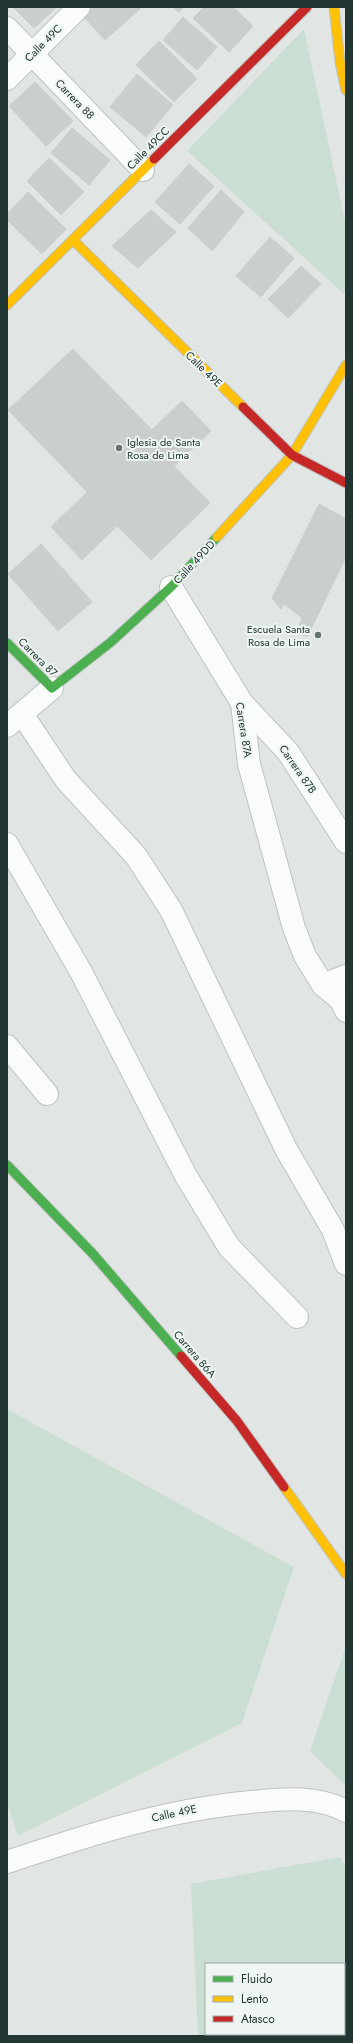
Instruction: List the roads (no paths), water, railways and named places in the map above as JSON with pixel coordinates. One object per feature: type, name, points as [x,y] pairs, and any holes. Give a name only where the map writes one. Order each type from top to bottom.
[{"type":"street","name":"Calle 49C","points":[[7,79],[79,7]]},
{"type":"street","name":"Calle 49CC","points":[[7,305],[307,7]]},
{"type":"street","points":[[334,7],[340,62],[346,90]]},
{"type":"street","name":"Carrera 88","points":[[7,28],[143,170]]},
{"type":"street","name":"Calle 49E","points":[[73,240],[292,455],[346,483]]},
{"type":"street","name":"Calle 49DD","points":[[15,720],[52,688],[111,642],[171,587],[292,455],[346,365]]},
{"type":"street","name":"Carrera 87A","points":[[171,587],[242,703],[249,764],[294,928],[305,956],[323,985],[341,1000],[346,1011]]},
{"type":"street","name":"Carrera 87","points":[[7,642],[52,688]]},
{"type":"street","name":"Carrera 87B","points":[[242,703],[288,752],[345,842]]},
{"type":"street","points":[[15,720],[66,780],[136,856],[171,910],[286,1149],[333,1230],[346,1264]]},
{"type":"street","points":[[7,844],[81,972],[186,1176],[228,1247],[297,1317]]},
{"type":"street","points":[[323,985],[346,976]]},
{"type":"street","points":[[7,1046],[47,1094]]},
{"type":"street","name":"Carrera 86A","points":[[7,1165],[93,1254],[238,1421],[346,1574]]},
{"type":"street","name":"Calle 49E","points":[[7,1862],[118,1827],[189,1809],[289,1798],[320,1801],[346,1811]]},
{"type":"place","name":"Iglesia de Santa Rosa de Lima","points":[[119,448]]},
{"type":"place","name":"Escuela Santa Rosa de Lima","points":[[318,635]]}]
